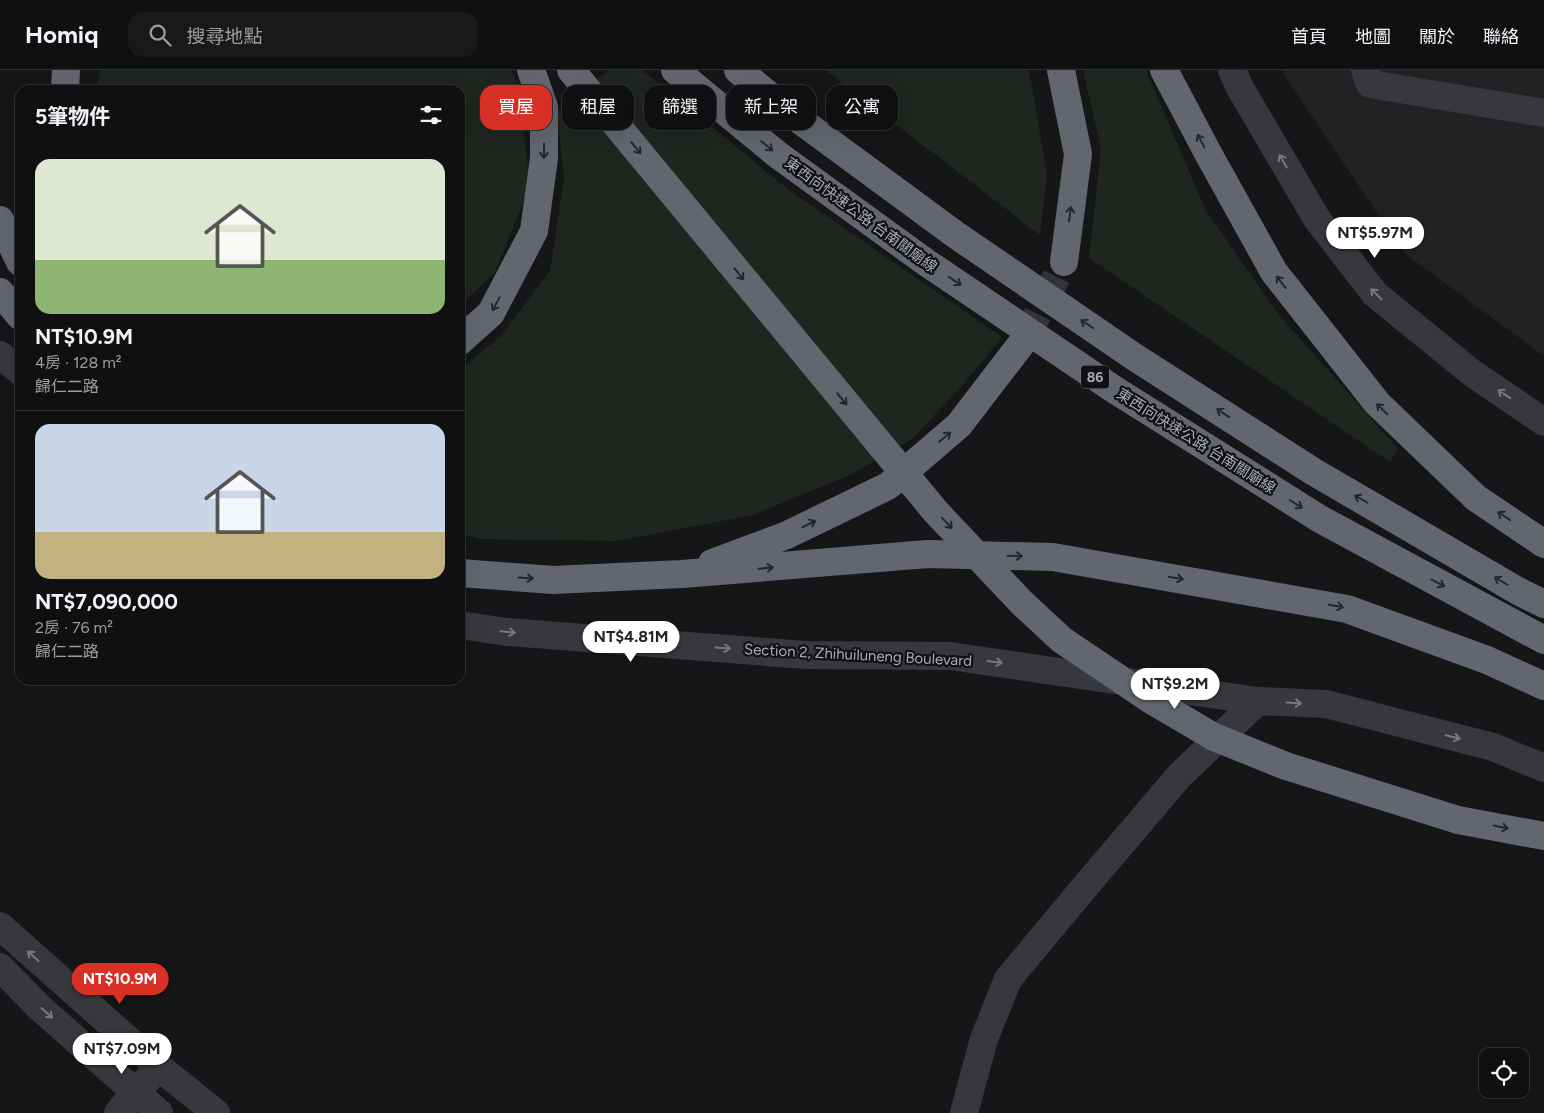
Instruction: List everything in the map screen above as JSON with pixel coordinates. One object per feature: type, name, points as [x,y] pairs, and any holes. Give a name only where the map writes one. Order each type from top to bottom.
[{"type":"highway","points":[[64,85],[66,70]]},
{"type":"highway","points":[[465,336],[491,313],[534,231],[544,158],[544,106],[531,70]]},
{"type":"highway","points":[[571,70],[936,512],[1022,603],[1062,640],[1151,700],[1214,737],[1286,766],[1458,820],[1544,836]]},
{"type":"highway","name":"東西向快速公路 台南關廟線","points":[[675,70],[778,155],[927,263],[1115,390],[1320,519],[1544,640]]},
{"type":"highway","name":"86","points":[[738,70],[801,121],[956,235],[1136,358],[1314,472],[1518,591],[1544,604]]},
{"type":"highway","points":[[1061,70],[1078,154],[1064,262]]},
{"type":"highway","points":[[1164,70],[1204,147],[1274,272],[1377,404],[1476,498],[1544,544]]},
{"type":"highway","points":[[0,220],[15,252]]},
{"type":"highway","points":[[0,292],[15,310]]},
{"type":"highway","points":[[682,574],[787,535],[888,486],[959,425],[1026,339]]},
{"type":"highway","points":[[465,573],[552,580],[682,574],[928,554],[1053,557],[1348,608],[1487,660],[1544,686]]},
{"type":"street","points":[[1232,70],[1240,88],[1317,219],[1375,294],[1472,373],[1544,422]]},
{"type":"street","points":[[1364,70],[1370,84],[1544,113]]},
{"type":"street","points":[[0,355],[15,367]]},
{"type":"street","name":"Section 2, Zhihuiluneng Boulevard","points":[[465,626],[507,632],[806,655],[950,656],[1258,701],[1326,704],[1493,747],[1544,768]]},
{"type":"street","points":[[964,1113],[984,1039],[1008,979],[1180,775],[1258,701]]},
{"type":"street","points":[[0,926],[160,1068],[216,1113]]},
{"type":"street","points":[[0,967],[40,1007],[127,1103],[159,1113]]},
{"type":"street","points":[[127,1103],[160,1068]]},
{"type":"street","points":[[168,1113],[184,1087]]},
{"type":"shaded area","points":[[100,70],[511,70],[518,85],[480,85],[480,130],[524,130],[530,185],[495,272],[465,301],[465,85],[97,85]]},
{"type":"shaded area","points":[[608,70],[642,70],[660,85],[644,85],[644,130],[716,130],[789,190],[1002,337],[962,386],[912,439],[850,475],[753,515],[617,541],[480,539],[465,535],[465,366],[502,335],[550,271],[564,179],[557,112],[562,108],[562,130],[634,130],[634,85],[590,85]]},
{"type":"shaded area","points":[[825,70],[1029,70],[1047,175],[1040,235],[898,126],[898,85],[845,85]]},
{"type":"shaded area","points":[[1083,70],[1146,70],[1206,211],[1280,316],[1398,449],[1390,462],[1089,258],[1101,149]]},
{"type":"shaded area","points":[[1281,70],[1544,70],[1544,356],[1404,253]]},
{"type":"tunnel","points":[[1025,339],[1064,262]]}]
